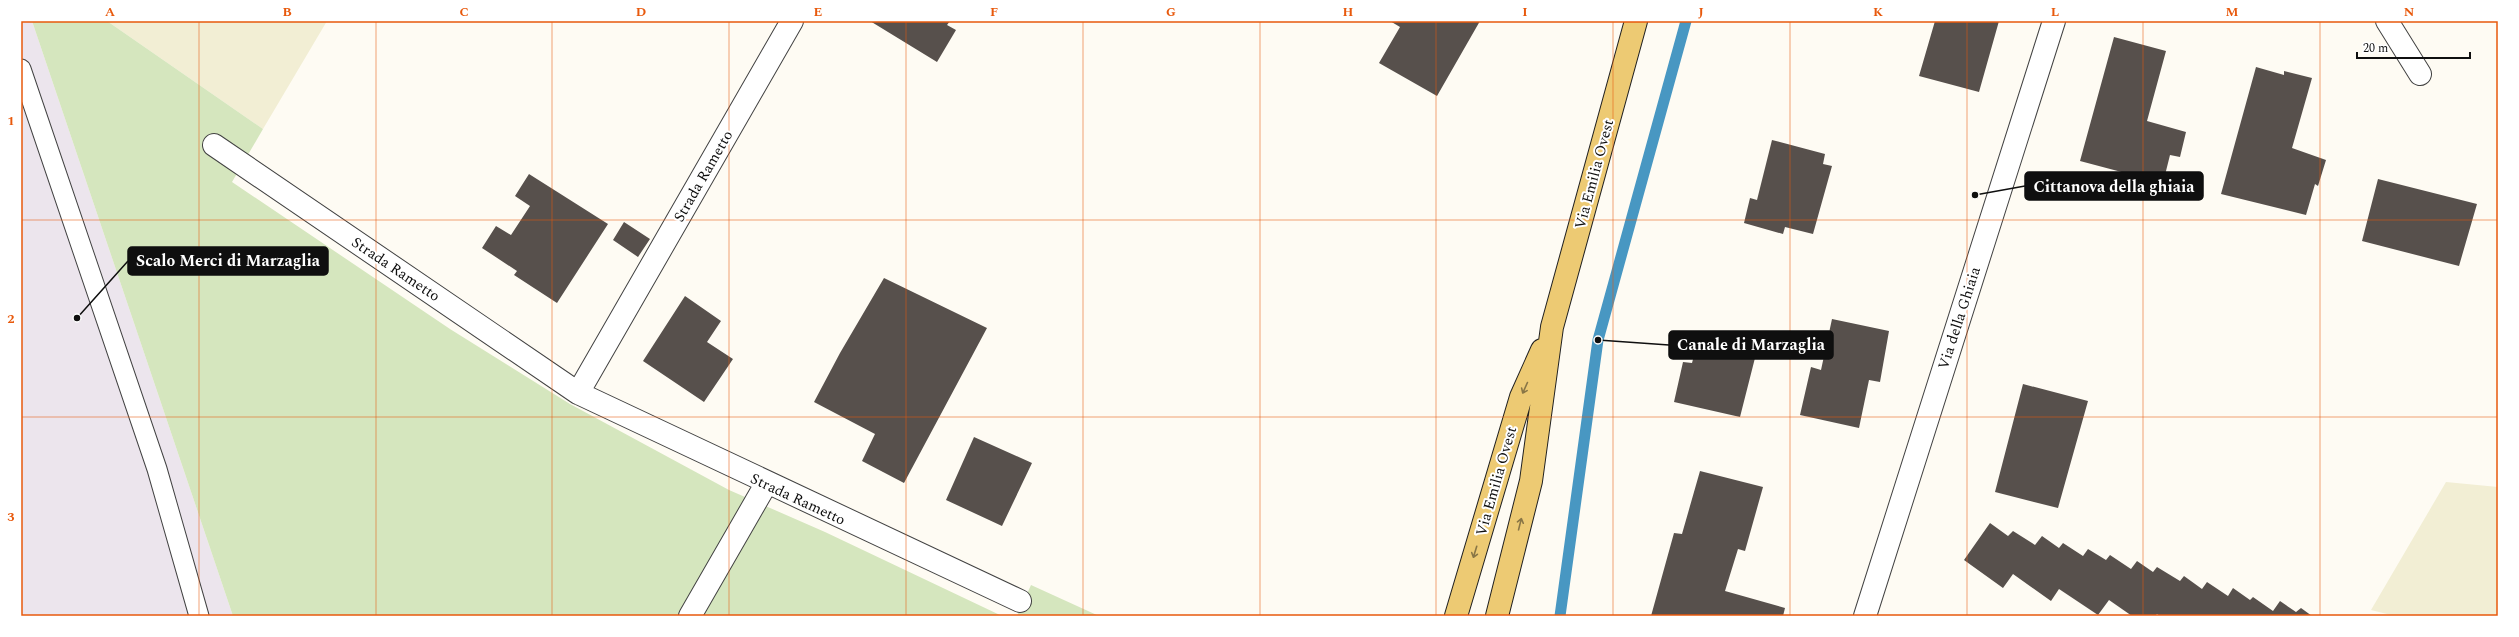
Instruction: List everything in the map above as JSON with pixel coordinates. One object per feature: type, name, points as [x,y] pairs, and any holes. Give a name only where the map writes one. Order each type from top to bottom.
[{"type":"main road","name":"Via Emilia Ovest","points":[[1497,616],[1531,481],[1552,327],[1636,21]]},
{"type":"main road","name":"Via Emilia Ovest","points":[[1456,616],[1521,397],[1552,327]]},
{"type":"street","name":"Strada Rametto","points":[[578,393],[792,21]]},
{"type":"street","name":"Via della Ghiaia","points":[[1865,616],[2054,21]]},
{"type":"street","points":[[2387,21],[2420,74]]},
{"type":"street","name":"Strada Rametto","points":[[214,145],[578,393],[766,484],[1020,601]]},
{"type":"street","points":[[690,616],[766,484]]},
{"type":"street","points":[[1508,616],[1510,562]]},
{"type":"lane","points":[[21,69],[157,468],[199,616]]},
{"type":"shaded area","points":[[21,21],[32,21],[233,616],[21,616]]},
{"type":"shaded area","points":[[107,21],[327,21],[263,129]]},
{"type":"shaded area","points":[[2446,482],[2498,487],[2498,616],[2395,616],[2371,610]]},
{"type":"green space","points":[[32,21],[107,21],[263,129],[232,182],[450,329],[570,404],[729,490],[825,532],[1002,616],[233,616]]},
{"type":"green space","points":[[1031,585],[1099,616],[1017,616]]},
{"type":"building","points":[[870,21],[950,21],[947,25],[956,30],[937,62]]},
{"type":"building","points":[[1390,21],[1480,21],[1437,96],[1379,63],[1400,27]]},
{"type":"building","points":[[1935,21],[1999,21],[1979,92],[1919,76]]},
{"type":"building","points":[[2114,37],[2166,51],[2147,121],[2186,132],[2180,157],[2170,155],[2163,183],[2080,161]]},
{"type":"building","points":[[2256,67],[2284,75],[2284,71],[2312,78],[2292,148],[2326,160],[2318,186],[2315,184],[2306,215],[2221,194]]},
{"type":"building","points":[[1772,140],[1825,154],[1823,164],[1832,166],[1813,234],[1785,227],[1783,234],[1744,223],[1750,198],[1757,200]]},
{"type":"building","points":[[529,174],[608,224],[557,303],[514,275],[517,271],[482,248],[496,226],[511,235],[530,206],[515,196]]},
{"type":"building","points":[[2378,179],[2477,204],[2459,266],[2362,241]]},
{"type":"building","points":[[624,222],[650,239],[638,257],[613,240]]},
{"type":"building","points":[[884,278],[987,328],[904,483],[862,461],[875,434],[814,402],[840,353]]},
{"type":"building","points":[[685,296],[721,321],[707,342],[733,359],[704,402],[643,361]]},
{"type":"building","points":[[1832,319],[1889,331],[1880,382],[1869,380],[1859,428],[1800,415],[1811,367],[1821,370]]},
{"type":"building","points":[[1698,340],[1756,354],[1740,417],[1674,402],[1683,362],[1692,363]]},
{"type":"building","points":[[2023,384],[2088,401],[2058,508],[1995,492]]},
{"type":"building","points":[[974,437],[1032,463],[1002,526],[946,500]]},
{"type":"building","points":[[1700,471],[1763,487],[1745,551],[1738,549],[1725,591],[1785,608],[1783,616],[1651,616],[1674,533],[1682,534]]},
{"type":"building","points":[[1990,523],[2008,536],[2013,531],[2035,545],[2042,536],[2059,548],[2063,543],[2083,556],[2088,549],[2106,560],[2110,555],[2131,569],[2137,561],[2153,572],[2157,567],[2180,581],[2184,576],[2202,589],[2207,582],[2228,596],[2233,588],[2250,600],[2253,597],[2273,611],[2280,601],[2296,612],[2301,608],[2312,616],[2160,616],[2157,614],[2155,616],[2132,616],[2109,600],[2098,615],[2059,589],[2051,601],[2013,574],[2003,588],[1964,560]]},
{"type":"waterway","points":[[1560,616],[1598,340],[1686,21]]},
{"type":"place","name":"Cittanova della ghiaia","points":[[1975,195]]},
{"type":"place","name":"Scalo Merci di Marzaglia","points":[[77,318]]},
{"type":"place","name":"Canale di Marzaglia","points":[[1598,340]]}]
